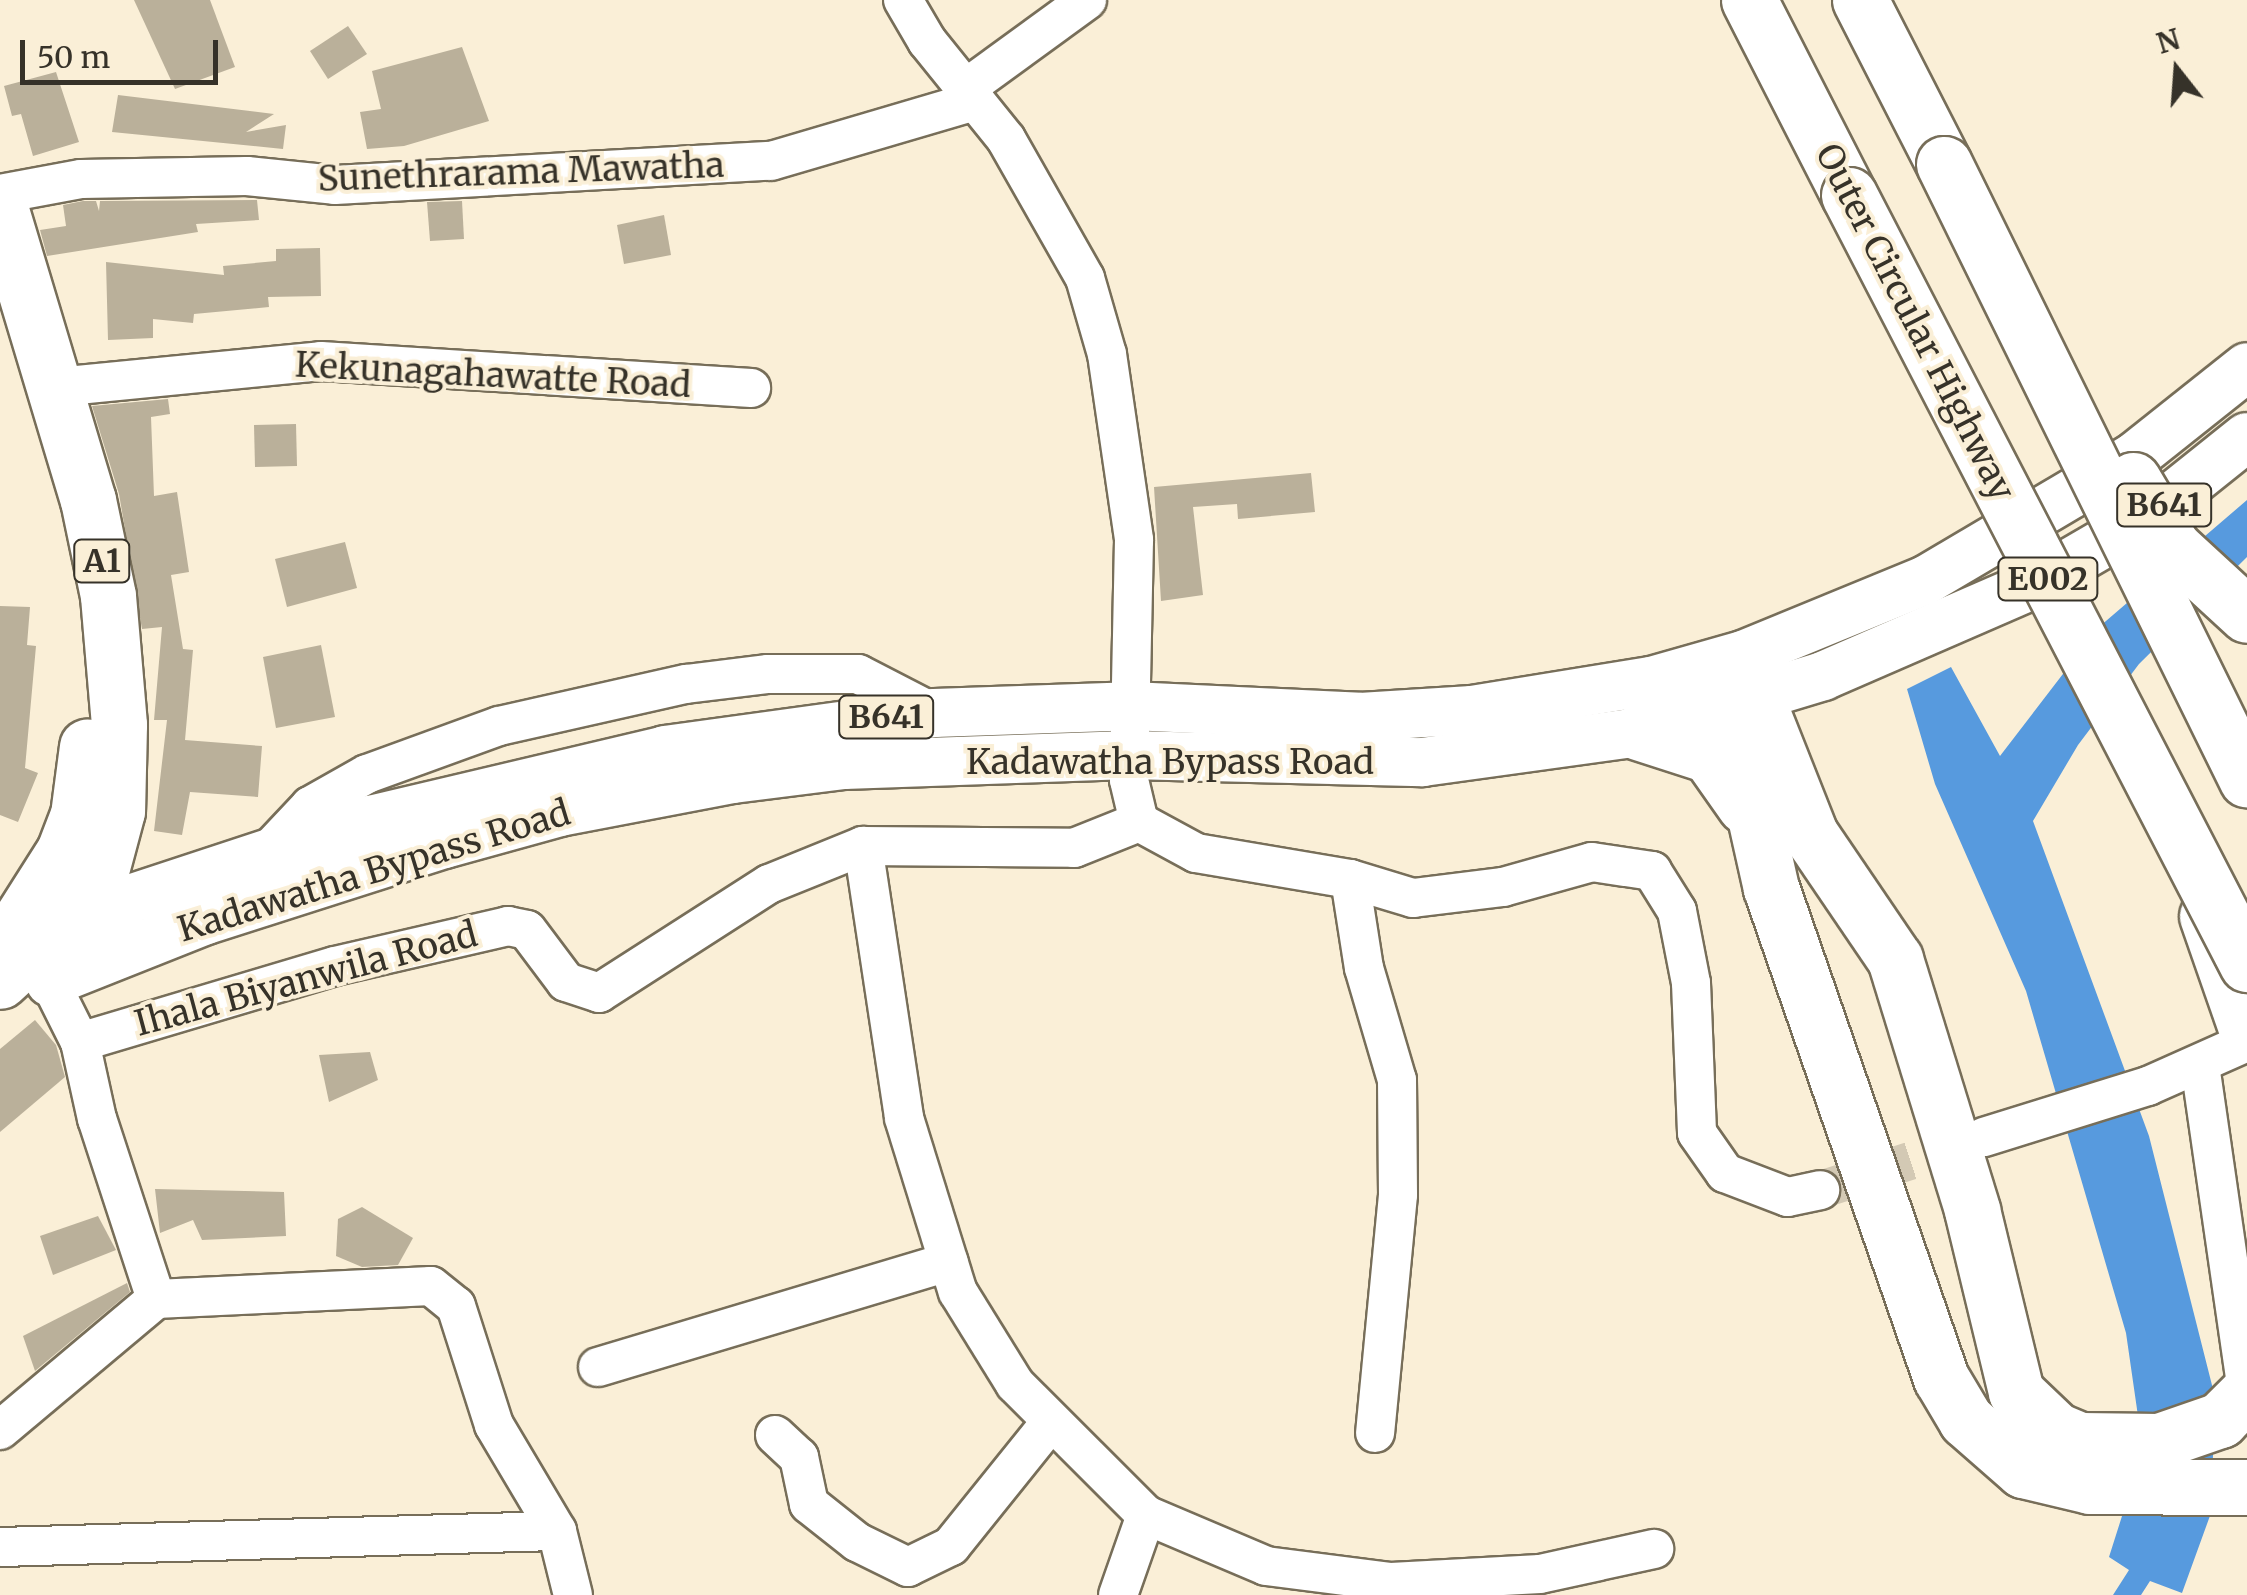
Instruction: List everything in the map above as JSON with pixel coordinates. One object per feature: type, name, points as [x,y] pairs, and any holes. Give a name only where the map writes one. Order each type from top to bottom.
[{"type":"highway","name":"Outer Circular Highway","points":[[1749,0],[2247,964]]},
{"type":"highway","name":"E002","points":[[1860,0],[2247,780]]},
{"type":"highway","points":[[1944,164],[2173,547],[2247,615]]},
{"type":"highway","name":"A1","points":[[0,1022],[25,982],[70,949],[75,917],[100,882],[117,812],[119,706],[108,596],[57,387],[2,220]]},
{"type":"highway","name":"A1","points":[[0,310],[62,526],[84,660],[84,780],[64,851],[0,952]]},
{"type":"highway","points":[[1737,680],[1752,817],[1770,888],[1941,1378],[1966,1420],[2040,1450],[2090,1486],[2247,1487]]},
{"type":"highway","points":[[1737,680],[1810,834],[1895,959],[1972,1210],[2004,1359],[2040,1450]]},
{"type":"highway","points":[[1638,732],[1709,755],[1752,817]]},
{"type":"highway","points":[[2176,829],[2247,1031]]},
{"type":"highway","points":[[64,851],[75,917]]},
{"type":"highway","points":[[2040,1450],[2080,1440],[2159,1442],[2220,1420],[2247,1392]]},
{"type":"main road","name":"Kadawatha Bypass Road","points":[[25,982],[444,844],[614,801],[844,765],[1129,755],[1423,762],[1638,732],[1996,543],[2134,457],[2247,367]]},
{"type":"main road","name":"Kadawatha Bypass Road","points":[[75,917],[265,854],[544,775],[770,733],[934,713],[1130,706],[1360,717],[1472,710],[1599,691],[1737,680],[1899,646],[2074,564],[2174,498],[2247,437]]},
{"type":"main road","points":[[117,812],[136,856],[161,872],[194,877]]},
{"type":"main road","points":[[75,917],[102,940],[140,944]]},
{"type":"street","points":[[904,0],[1006,139],[1085,278],[1107,354],[1134,540],[1129,755],[1130,797],[1139,822],[1196,853],[1350,879],[1413,898],[1504,887],[1592,862],[1652,871],[1678,911],[1691,983],[1697,1133],[1725,1173],[1788,1197],[1820,1190]]},
{"type":"street","name":"Sunethrarama Mawatha","points":[[2,220],[81,179],[246,176],[335,185],[771,161],[970,95],[1088,0]]},
{"type":"street","name":"Kekunagahawatte Road","points":[[57,387],[321,360],[751,388]]},
{"type":"street","name":"Ihala Biyanwila Road","points":[[80,1042],[316,971],[508,926],[527,930],[566,982],[599,993],[770,884],[862,846],[1074,848],[1139,822]]},
{"type":"street","points":[[862,846],[904,1118],[958,1292],[1016,1384],[1050,1423],[1146,1515],[1266,1566],[1390,1582],[1540,1574],[1654,1548]]},
{"type":"street","points":[[1350,879],[1364,968],[1397,1080],[1398,1195],[1375,1433]]},
{"type":"street","points":[[25,982],[80,1042],[98,1120],[156,1298]]},
{"type":"street","points":[[1984,1137],[2148,1086],[2247,1042]]},
{"type":"street","points":[[2200,1065],[2247,1392]]},
{"type":"street","points":[[598,1367],[949,1262]]},
{"type":"street","points":[[0,1430],[156,1298],[431,1286],[456,1306],[494,1425],[557,1531],[573,1595]]},
{"type":"street","points":[[775,1435],[799,1457],[809,1504],[857,1542],[908,1567],[951,1546],[1050,1423]]},
{"type":"street","points":[[1118,1595],[1146,1515]]},
{"type":"street","points":[[0,1547],[557,1531]]},
{"type":"water","points":[[2247,500],[2247,557],[2139,664],[2078,745],[2033,821],[2149,1136],[2215,1397],[2211,1513],[2182,1593],[2150,1581],[2141,1595],[2113,1595],[2129,1570],[2109,1557],[2136,1472],[2140,1430],[2126,1333],[2026,991],[1935,784],[1907,689],[1951,667],[2000,756],[2099,627]]},
{"type":"building","points":[[134,0],[210,0],[235,67],[175,89]]},
{"type":"building","points":[[348,26],[367,54],[328,79],[310,51]]},
{"type":"building","points":[[462,47],[489,121],[404,146],[367,149],[360,112],[381,109],[372,71]]},
{"type":"building","points":[[56,72],[79,142],[33,156],[21,114],[12,116],[4,86]]},
{"type":"building","points":[[118,95],[274,114],[246,132],[286,125],[283,149],[112,132]]},
{"type":"building","points":[[257,200],[259,220],[196,224],[198,232],[47,256],[40,230],[66,226],[63,205],[83,201],[96,201],[99,211],[100,201]]},
{"type":"building","points":[[462,201],[464,239],[430,241],[427,202]]},
{"type":"building","points":[[664,215],[671,255],[624,264],[617,225]]},
{"type":"building","points":[[320,248],[321,296],[268,297],[269,307],[194,314],[193,323],[153,319],[153,338],[108,340],[106,262],[224,275],[223,266],[276,261],[276,249]]},
{"type":"building","points":[[168,399],[170,414],[151,417],[154,496],[177,492],[189,572],[171,575],[183,649],[193,650],[185,740],[262,746],[258,797],[190,792],[182,835],[154,831],[167,720],[154,720],[162,627],[142,629],[119,494],[92,406]]},
{"type":"building","points":[[296,424],[297,466],[255,467],[254,425]]},
{"type":"building","points":[[1311,473],[1315,512],[1238,519],[1237,504],[1193,507],[1203,595],[1161,601],[1154,487]]},
{"type":"building","points":[[345,542],[357,588],[287,607],[275,559]]},
{"type":"building","points":[[0,606],[30,607],[27,645],[36,646],[25,768],[38,773],[18,822],[0,815]]},
{"type":"building","points":[[321,645],[335,717],[276,728],[263,657]]},
{"type":"building","points":[[35,1020],[56,1045],[65,1077],[0,1132],[0,1049]]},
{"type":"building","points":[[370,1052],[378,1080],[329,1102],[319,1055]]},
{"type":"building","points":[[155,1189],[284,1192],[286,1236],[202,1240],[193,1220],[160,1233]]},
{"type":"building","points":[[362,1207],[413,1238],[398,1265],[362,1267],[336,1256],[338,1219]]},
{"type":"building","points":[[98,1216],[116,1250],[53,1275],[40,1236]]},
{"type":"building","points":[[127,1283],[130,1292],[35,1371],[23,1336]]},
{"type":"tunnel","points":[[1820,1190],[1972,1141]]}]
